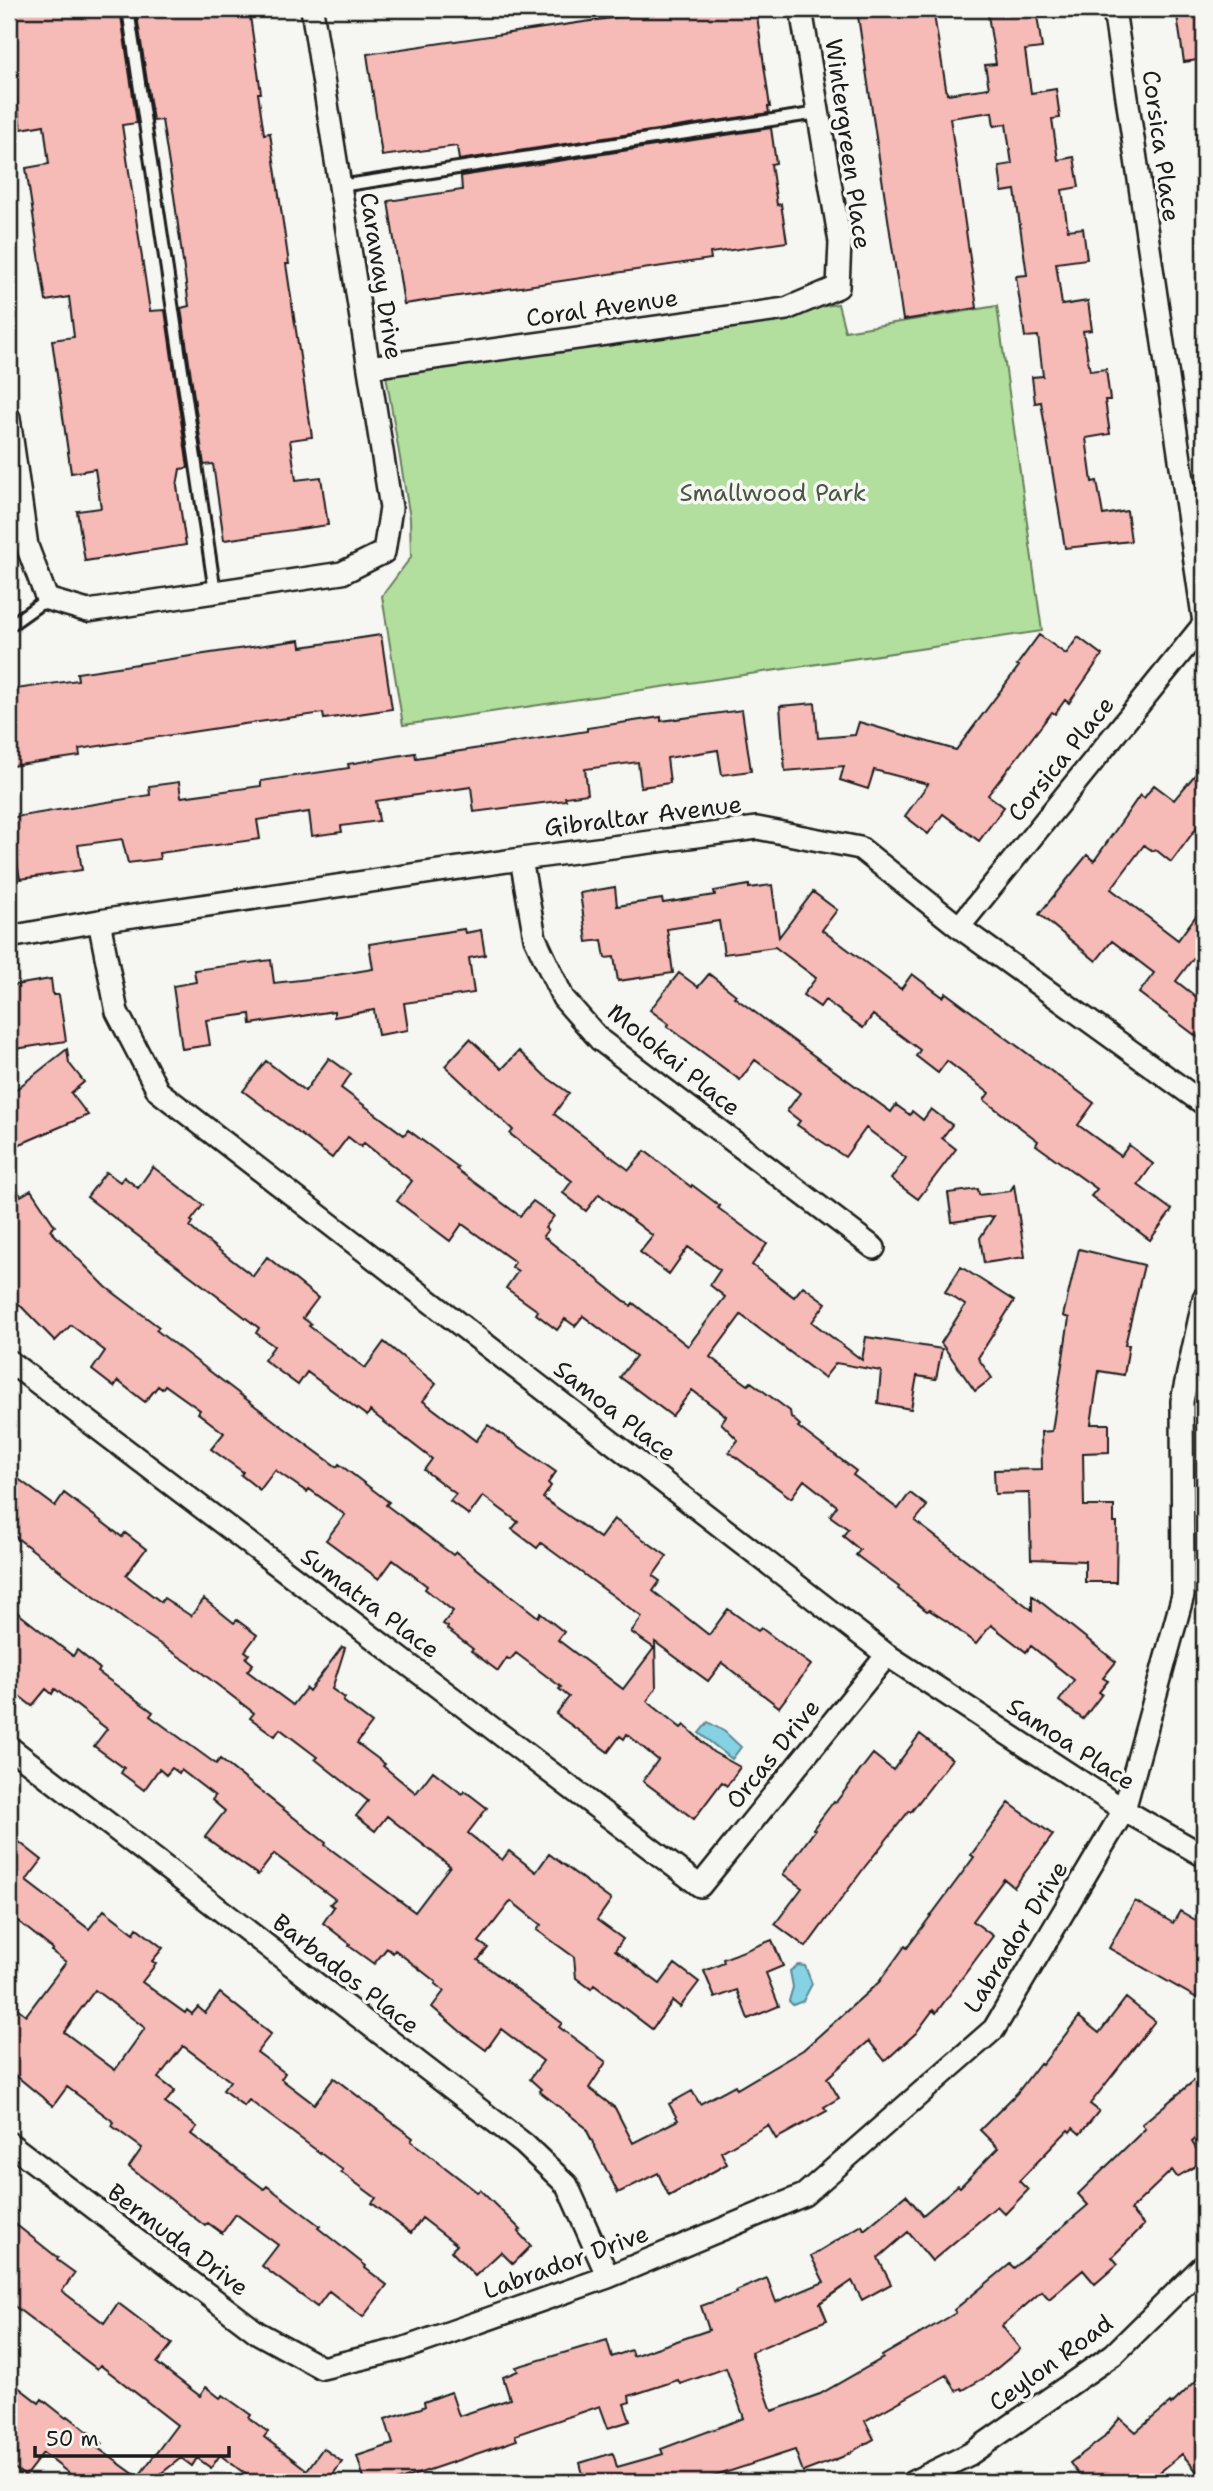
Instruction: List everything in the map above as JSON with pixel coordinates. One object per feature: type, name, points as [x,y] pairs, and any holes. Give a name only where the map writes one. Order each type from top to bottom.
[{"type":"street","name":"Caraway Drive","points":[[215,592],[342,573],[384,552],[391,508],[312,9]]},
{"type":"street","name":"Wintergreen Place","points":[[801,9],[840,242],[838,287]]},
{"type":"street","name":"Corsica Place","points":[[959,927],[1204,623],[1114,9]]},
{"type":"street","name":"Coral Avenue","points":[[369,367],[786,309],[838,287]]},
{"type":"street","points":[[9,418],[27,546],[47,599],[88,611],[215,592]]},
{"type":"street","name":"Gibraltar Avenue","points":[[9,937],[99,921],[521,859],[757,828],[860,848],[959,927],[1204,1104]]},
{"type":"street","name":"Molokai Place","points":[[521,859],[536,938],[563,998],[600,1040],[874,1248]]},
{"type":"street","name":"Samoa Place","points":[[99,921],[117,1012],[158,1091],[887,1655],[1124,1810],[1204,1856]]},
{"type":"street","name":"Labrador Drive","points":[[322,2368],[402,2349],[608,2277],[804,2195],[994,2029],[1124,1810],[1182,1595],[1182,1401],[1204,1298]]},
{"type":"street","name":"Sumatra Place","points":[[9,1361],[700,1886]]},
{"type":"street","name":"Orcas Drive","points":[[700,1886],[887,1655]]},
{"type":"street","name":"Barbados Place","points":[[9,1747],[524,2144],[567,2185],[608,2277]]},
{"type":"street","name":"Bermuda Drive","points":[[9,2143],[258,2333],[322,2368]]},
{"type":"street","name":"Ceylon Road","points":[[913,2482],[970,2454],[1114,2354],[1204,2265]]},
{"type":"lane","points":[[128,9],[215,592]]},
{"type":"lane","points":[[340,186],[818,113]]},
{"type":"lane","points":[[9,626],[47,599]]},
{"type":"green space","name":"Smallwood Park","points":[[838,304],[845,331],[997,306],[1042,631],[403,725],[382,596],[411,557],[410,518],[386,375]]},
{"type":"water","points":[[708,1722],[725,1732],[741,1747],[732,1759],[699,1733]]},
{"type":"water","points":[[798,1965],[805,1966],[812,1984],[803,2001],[793,2005],[789,2001],[793,1987],[790,1971]]},
{"type":"building","points":[[9,9],[120,9],[137,123],[122,125],[150,311],[165,310],[188,468],[180,469],[177,486],[186,545],[85,561],[77,511],[101,508],[95,469],[71,473],[52,340],[74,337],[69,297],[46,301],[26,168],[49,164],[44,125],[21,129],[9,46]]},
{"type":"building","points":[[136,9],[249,9],[264,134],[270,133],[312,437],[290,440],[296,480],[321,477],[328,525],[224,540],[213,464],[204,465],[181,308],[189,306],[162,120],[153,121]]},
{"type":"building","points":[[672,9],[756,9],[769,113],[459,160],[457,146],[382,156],[367,54]]},
{"type":"building","points":[[906,9],[933,9],[947,94],[989,88],[985,65],[996,64],[987,9],[1036,9],[1042,48],[1025,50],[1031,93],[1056,89],[1060,118],[1052,119],[1058,160],[1074,157],[1079,187],[1062,190],[1068,230],[1083,228],[1087,259],[1056,263],[1062,305],[1088,301],[1092,330],[1083,331],[1090,371],[1106,369],[1110,400],[1105,400],[1110,434],[1086,438],[1092,482],[1097,481],[1103,515],[1127,511],[1131,541],[1065,548],[1041,402],[1035,403],[1032,377],[1043,376],[1038,336],[1025,337],[1016,276],[1027,275],[1015,190],[1002,192],[999,166],[1012,164],[1006,124],[994,126],[992,112],[950,118],[977,308],[903,320],[858,16]]},
{"type":"building","points":[[1176,9],[1204,9],[1204,59],[1184,62]]},
{"type":"building","points":[[771,128],[776,163],[771,164],[777,205],[781,204],[787,242],[710,253],[711,259],[404,304],[388,201],[462,190],[461,176]]},
{"type":"building","points":[[381,635],[392,709],[324,719],[323,713],[244,724],[79,749],[80,756],[11,766],[9,690],[78,680],[77,673],[231,650],[300,640],[301,647]]},
{"type":"building","points":[[1039,635],[1066,654],[1078,637],[1102,655],[1069,703],[1065,700],[1055,714],[1052,712],[988,795],[1004,807],[979,841],[943,814],[928,834],[905,816],[928,784],[874,770],[868,789],[840,780],[844,766],[785,771],[780,706],[815,703],[818,738],[855,735],[859,722],[956,750]]},
{"type":"building","points":[[742,710],[751,771],[722,775],[718,750],[667,758],[670,783],[641,787],[638,762],[585,769],[588,794],[565,797],[566,800],[474,812],[471,787],[376,801],[379,821],[341,826],[342,832],[312,836],[309,812],[257,820],[260,839],[159,853],[160,859],[128,863],[122,839],[78,845],[82,870],[20,879],[16,857],[9,858],[9,818],[150,795],[149,786],[179,782],[181,797],[261,786],[261,781],[349,768],[348,764],[415,753],[416,758],[661,717],[661,721]]},
{"type":"building","points":[[1204,764],[1204,818],[1171,862],[1155,849],[1153,851],[1144,845],[1111,889],[1178,940],[1204,905],[1204,944],[1176,981],[1204,1003],[1204,1042],[1139,993],[1154,973],[1112,941],[1096,961],[1039,914],[1087,855],[1094,861],[1140,795],[1144,798],[1154,785],[1174,800]]},
{"type":"building","points":[[749,885],[749,888],[772,885],[779,937],[813,892],[837,910],[822,930],[901,989],[912,974],[943,997],[946,993],[1094,1103],[1078,1125],[1121,1156],[1129,1145],[1153,1164],[1138,1185],[1172,1210],[1150,1240],[1091,1196],[1097,1189],[1036,1145],[1038,1141],[984,1100],[989,1093],[947,1061],[938,1073],[916,1056],[920,1050],[873,1015],[863,1028],[825,1000],[820,1007],[803,995],[816,978],[775,947],[724,954],[719,921],[667,929],[673,973],[618,981],[614,957],[605,958],[602,940],[587,942],[580,893],[615,887],[617,906],[662,899],[663,903],[715,895],[714,891]]},
{"type":"building","points":[[464,929],[465,933],[481,930],[485,955],[469,958],[474,993],[404,1003],[408,1030],[378,1035],[374,1010],[334,1017],[334,1011],[251,1024],[250,1014],[206,1020],[210,1045],[182,1049],[173,986],[196,982],[194,970],[271,960],[274,983],[318,978],[373,969],[369,944]]},
{"type":"building","points":[[679,973],[698,987],[709,974],[736,995],[734,997],[891,1112],[896,1105],[910,1115],[912,1111],[923,1120],[931,1109],[952,1125],[942,1138],[956,1149],[918,1199],[891,1179],[906,1158],[866,1128],[845,1157],[797,1125],[800,1121],[787,1111],[800,1093],[755,1060],[740,1080],[667,1026],[669,1024],[650,1010]]},
{"type":"building","points":[[51,979],[53,995],[59,995],[66,1041],[9,1050],[9,986]]},
{"type":"building","points":[[470,1039],[502,1069],[519,1051],[545,1076],[569,1093],[554,1114],[629,1170],[645,1151],[767,1244],[752,1265],[794,1297],[803,1286],[826,1303],[812,1322],[862,1360],[866,1337],[942,1349],[936,1379],[917,1376],[911,1409],[878,1403],[881,1371],[836,1363],[824,1378],[741,1315],[710,1357],[748,1385],[751,1382],[790,1411],[791,1417],[800,1425],[798,1427],[856,1471],[853,1475],[898,1509],[910,1493],[927,1506],[915,1521],[1032,1610],[1032,1595],[1116,1662],[1103,1678],[1108,1681],[1099,1692],[1102,1694],[1083,1719],[1059,1701],[1074,1680],[1031,1646],[1026,1652],[991,1625],[976,1644],[898,1589],[899,1587],[856,1555],[860,1550],[843,1536],[848,1529],[830,1516],[837,1506],[804,1480],[791,1498],[729,1452],[738,1440],[721,1423],[726,1416],[692,1390],[672,1416],[620,1377],[636,1356],[583,1316],[575,1326],[565,1319],[557,1330],[536,1314],[538,1311],[506,1288],[518,1271],[512,1267],[515,1262],[462,1224],[450,1241],[397,1201],[412,1181],[364,1143],[361,1147],[348,1137],[332,1158],[243,1091],[266,1061],[305,1091],[329,1058],[351,1074],[341,1088],[404,1135],[408,1130],[520,1216],[533,1201],[554,1216],[545,1228],[548,1230],[543,1236],[631,1306],[633,1303],[688,1346],[725,1297],[710,1285],[720,1270],[688,1247],[669,1274],[640,1252],[653,1236],[599,1194],[586,1211],[563,1193],[572,1181],[510,1134],[513,1130],[445,1066]]},
{"type":"building","points":[[67,1049],[69,1063],[84,1082],[71,1093],[88,1115],[18,1145],[9,1138],[9,1095]]},
{"type":"building","points":[[153,1167],[203,1205],[191,1221],[193,1222],[190,1227],[198,1234],[253,1276],[267,1257],[318,1298],[303,1318],[311,1324],[309,1326],[365,1368],[384,1342],[436,1384],[423,1401],[476,1441],[488,1425],[556,1472],[548,1483],[551,1486],[543,1498],[600,1538],[614,1519],[667,1556],[653,1576],[660,1581],[653,1591],[709,1635],[728,1609],[758,1631],[761,1628],[811,1665],[779,1707],[722,1663],[708,1681],[655,1642],[656,1688],[647,1701],[681,1728],[684,1725],[713,1752],[740,1767],[727,1786],[722,1782],[694,1819],[643,1781],[658,1760],[627,1734],[624,1739],[620,1736],[608,1752],[556,1714],[569,1697],[559,1689],[561,1687],[516,1653],[510,1660],[507,1658],[498,1671],[471,1651],[473,1649],[443,1624],[453,1611],[425,1589],[427,1586],[393,1560],[379,1579],[326,1540],[345,1515],[309,1489],[307,1492],[275,1470],[260,1490],[241,1475],[243,1472],[211,1449],[224,1433],[198,1413],[200,1410],[165,1385],[162,1389],[158,1386],[145,1402],[118,1381],[114,1387],[92,1370],[105,1351],[71,1325],[55,1341],[9,1294],[9,1177],[21,1196],[31,1190],[55,1226],[50,1230],[106,1287],[159,1327],[156,1330],[337,1467],[339,1464],[389,1502],[386,1505],[453,1555],[456,1552],[538,1617],[540,1613],[564,1632],[558,1640],[623,1689],[654,1648],[631,1632],[642,1617],[541,1543],[537,1548],[512,1529],[518,1522],[483,1496],[469,1515],[450,1501],[456,1494],[424,1470],[432,1459],[370,1411],[367,1416],[307,1372],[298,1385],[264,1360],[274,1346],[256,1333],[259,1328],[87,1197],[106,1172],[120,1182],[124,1177],[138,1188]]},
{"type":"building","points":[[1014,1185],[1025,1257],[984,1263],[980,1238],[994,1216],[952,1222],[948,1193],[978,1189],[979,1195],[1010,1191]]},
{"type":"building","points":[[1079,1249],[1144,1265],[1125,1345],[1129,1345],[1124,1375],[1099,1371],[1091,1424],[1109,1424],[1109,1452],[1083,1453],[1084,1506],[1114,1506],[1114,1523],[1117,1523],[1116,1582],[1085,1582],[1085,1561],[1031,1559],[1029,1493],[995,1494],[994,1470],[1042,1469],[1041,1432],[1052,1431],[1069,1318],[1063,1316]]},
{"type":"building","points":[[961,1267],[1014,1301],[978,1358],[992,1378],[975,1391],[941,1343],[965,1305],[945,1292]]},
{"type":"building","points":[[9,1472],[55,1506],[64,1493],[122,1537],[125,1533],[146,1549],[126,1575],[161,1602],[164,1598],[191,1616],[204,1599],[234,1623],[237,1620],[257,1635],[245,1651],[249,1654],[246,1658],[253,1664],[247,1671],[293,1705],[306,1688],[309,1691],[342,1647],[345,1648],[332,1689],[372,1723],[357,1743],[416,1793],[433,1771],[462,1794],[465,1791],[487,1808],[468,1833],[502,1860],[509,1851],[536,1872],[549,1854],[611,1900],[597,1920],[623,1939],[615,1950],[660,1984],[675,1964],[699,1982],[680,2007],[673,2001],[652,2029],[594,1985],[591,1989],[576,1978],[574,1957],[537,1930],[541,1925],[511,1901],[479,1942],[488,1948],[478,1960],[562,2023],[559,2027],[606,2062],[589,2088],[615,2108],[633,2143],[678,2120],[669,2104],[692,2091],[700,2104],[735,2085],[737,2089],[803,2050],[879,1982],[974,1857],[971,1855],[1009,1803],[1053,1835],[1014,1887],[1004,1879],[973,1921],[993,1936],[936,2013],[933,2010],[916,2033],[885,2061],[869,2041],[827,2078],[839,2098],[824,2107],[827,2111],[776,2139],[768,2125],[721,2152],[727,2164],[669,2196],[658,2173],[618,2193],[585,2127],[539,2091],[541,2089],[530,2079],[543,2061],[501,2029],[486,2050],[461,2032],[432,2007],[444,1991],[395,1950],[393,1953],[387,1948],[374,1964],[349,1946],[350,1944],[323,1923],[334,1907],[330,1904],[335,1899],[274,1854],[258,1875],[205,1837],[225,1811],[212,1800],[215,1796],[181,1770],[179,1773],[172,1768],[166,1775],[159,1769],[144,1790],[121,1773],[124,1768],[94,1746],[107,1729],[55,1689],[52,1694],[46,1689],[32,1706],[9,1688],[9,1606],[73,1656],[77,1650],[100,1669],[98,1672],[153,1712],[150,1716],[216,1764],[220,1759],[326,1843],[325,1845],[415,1912],[450,1866],[387,1816],[375,1831],[356,1816],[368,1801],[315,1759],[317,1757],[280,1729],[275,1736],[250,1718],[254,1713],[9,1532]]},
{"type":"building","points":[[920,1734],[952,1759],[864,1868],[806,1947],[775,1924],[802,1888],[783,1874],[834,1801],[836,1802],[873,1754],[893,1770]]},
{"type":"building","points":[[9,1834],[42,1860],[26,1881],[89,1929],[104,1910],[134,1933],[137,1928],[163,1948],[152,1961],[156,1964],[142,1982],[185,2013],[187,2010],[192,2014],[198,2007],[205,2013],[220,1993],[271,2034],[257,2052],[285,2073],[281,2079],[314,2104],[334,2078],[413,2138],[411,2141],[477,2192],[480,2190],[521,2230],[518,2232],[531,2246],[513,2264],[501,2252],[475,2276],[451,2251],[457,2245],[422,2218],[411,2233],[372,2203],[376,2198],[341,2172],[343,2170],[249,2100],[244,2106],[223,2090],[230,2081],[183,2046],[158,2078],[175,2091],[165,2103],[197,2127],[191,2134],[264,2189],[267,2186],[320,2226],[318,2228],[387,2285],[363,2317],[329,2291],[317,2307],[262,2266],[278,2245],[236,2214],[222,2233],[208,2223],[205,2226],[129,2167],[142,2148],[112,2126],[114,2122],[67,2087],[53,2106],[9,2070],[9,2002],[26,2015],[66,1962],[9,1914]],"holes":[[[95,1990],[145,2028],[115,2070],[64,2032]]]},
{"type":"building","points":[[1135,1901],[1173,1923],[1180,1911],[1204,1925],[1204,2002],[1109,1948]]},
{"type":"building","points":[[772,1940],[783,1966],[766,1973],[779,2006],[748,2019],[737,1990],[715,1998],[704,1971],[724,1963],[723,1959]]},
{"type":"building","points":[[1126,1998],[1155,2021],[1090,2104],[1099,2111],[1080,2134],[1073,2128],[1070,2132],[1068,2130],[1019,2181],[1028,2190],[1005,2214],[997,2206],[932,2261],[908,2232],[878,2258],[891,2284],[862,2300],[852,2281],[820,2303],[827,2320],[751,2352],[772,2411],[820,2394],[883,2358],[882,2356],[956,2313],[954,2310],[1010,2264],[1014,2268],[1088,2205],[1078,2194],[1145,2129],[1142,2124],[1195,2080],[1204,2091],[1204,2132],[1192,2142],[1204,2161],[1177,2177],[1172,2170],[1130,2210],[1144,2225],[1112,2257],[1118,2264],[1095,2284],[1083,2270],[1049,2299],[1042,2291],[1002,2326],[1020,2349],[989,2375],[963,2390],[961,2388],[956,2391],[947,2375],[865,2421],[874,2439],[842,2457],[803,2472],[795,2450],[697,2482],[585,2482],[580,2463],[613,2453],[617,2467],[663,2454],[661,2449],[744,2418],[726,2368],[680,2384],[678,2380],[629,2396],[630,2402],[624,2404],[630,2421],[608,2428],[600,2406],[515,2435],[517,2440],[394,2482],[365,2482],[357,2456],[393,2444],[385,2419],[421,2408],[425,2406],[424,2402],[451,2392],[459,2416],[510,2399],[503,2377],[518,2371],[516,2367],[607,2340],[612,2357],[631,2350],[633,2356],[709,2330],[701,2306],[767,2278],[776,2302],[824,2282],[811,2256],[862,2225],[864,2230],[906,2195],[923,2215],[958,2185],[960,2187],[998,2148],[980,2130],[1017,2093],[1040,2063],[1042,2065],[1079,2017],[1099,2033]]},
{"type":"building","points":[[9,2219],[75,2273],[62,2291],[104,2323],[118,2303],[172,2344],[157,2363],[200,2396],[206,2387],[220,2398],[223,2395],[251,2415],[249,2418],[268,2432],[264,2437],[307,2470],[323,2448],[342,2462],[327,2482],[256,2482],[220,2455],[211,2468],[197,2458],[192,2466],[181,2458],[150,2482],[80,2482],[43,2453],[25,2476],[9,2464],[9,2380],[39,2403],[42,2399],[66,2418],[68,2416],[102,2443],[98,2448],[138,2477],[177,2425],[100,2365],[97,2369],[9,2302]]},
{"type":"building","points":[[1204,2373],[1204,2480],[1182,2454],[1148,2482],[1084,2482],[1070,2463],[1102,2439],[1120,2418],[1136,2432],[1170,2403],[1171,2405]]}]
